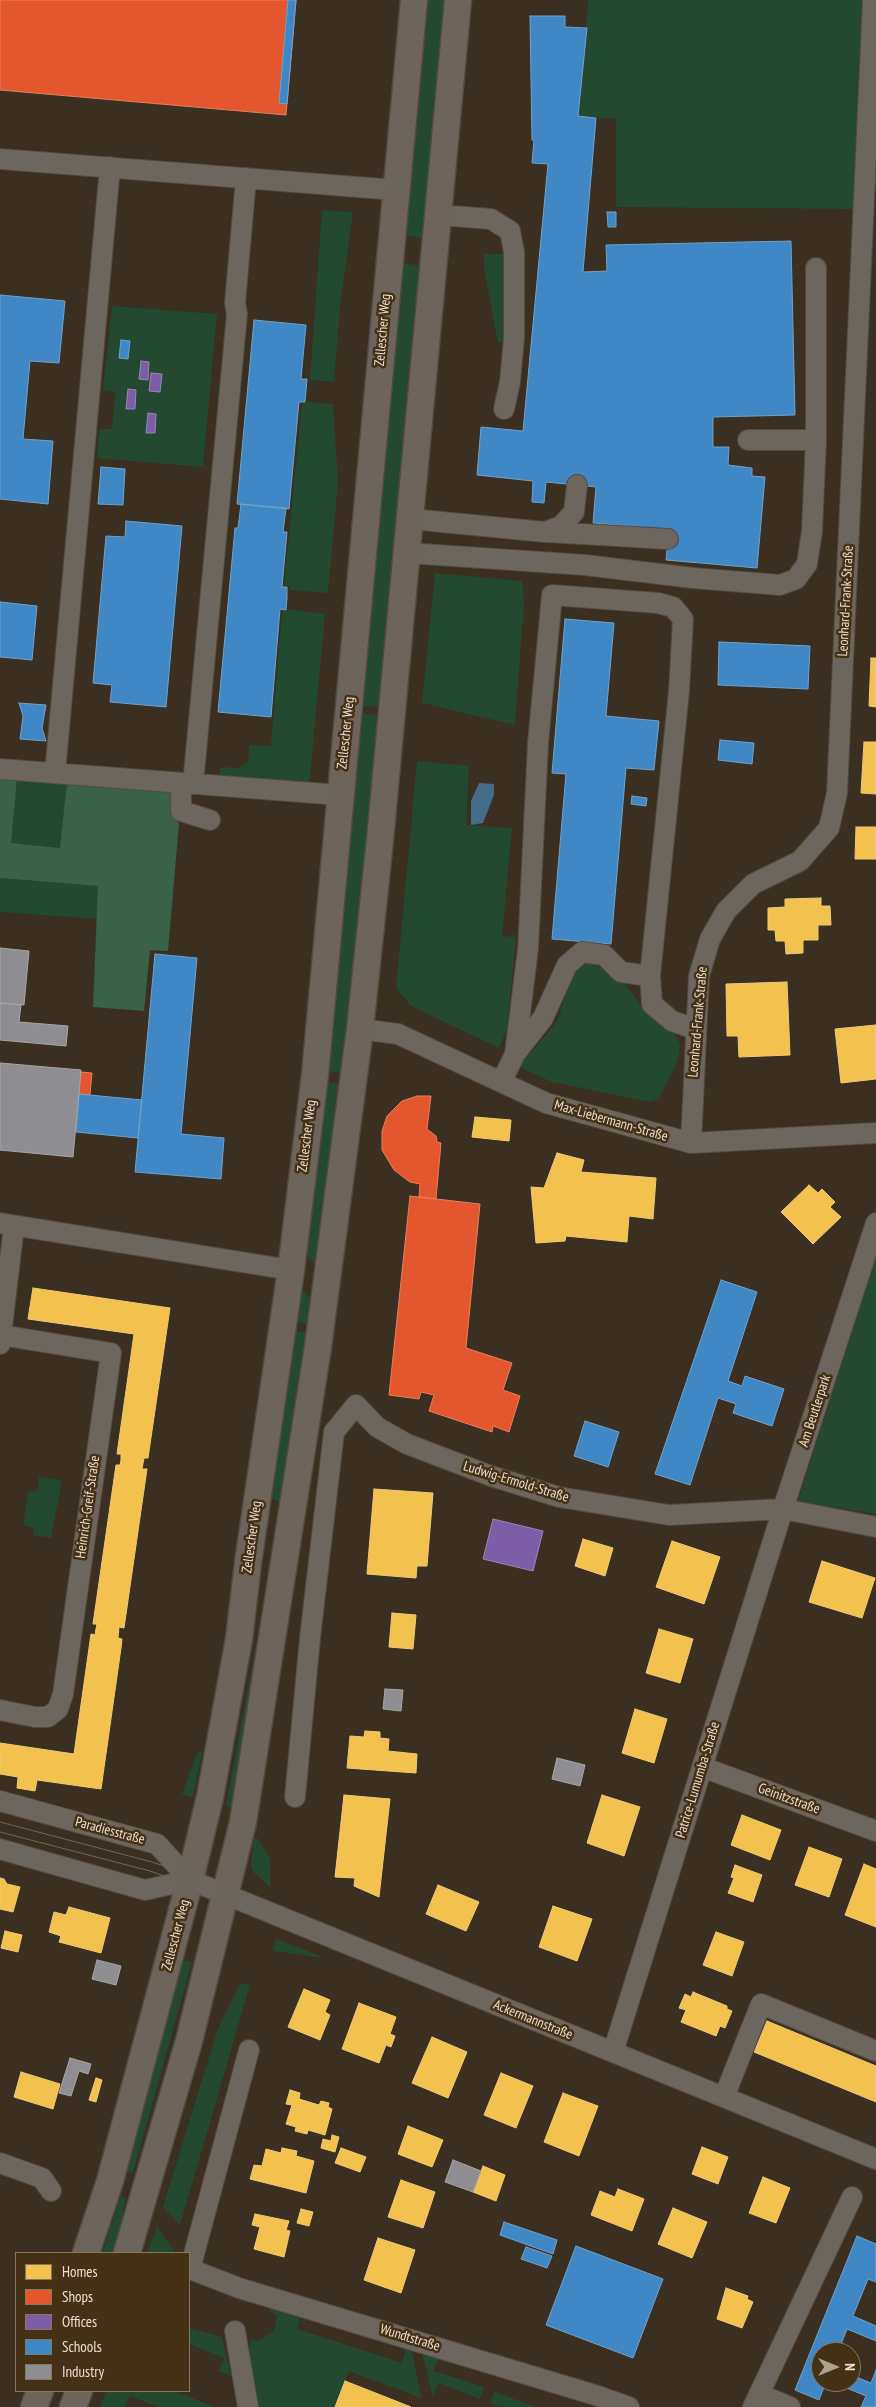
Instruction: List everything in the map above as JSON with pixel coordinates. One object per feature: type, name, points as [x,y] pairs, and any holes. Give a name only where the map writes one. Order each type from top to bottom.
[{"type":"main road","name":"Zellescher Weg","points":[[86,2252],[110,2181],[190,1880],[210,1796],[240,1639],[248,1563],[291,1270],[315,1075],[414,0]]},
{"type":"main road","points":[[127,2252],[189,2041],[246,1807],[282,1582],[332,1244],[360,1028],[408,553],[458,0]]},
{"type":"main road","points":[[34,2407],[40,2392]]},
{"type":"main road","points":[[73,2407],[79,2392]]},
{"type":"street","name":"Leonhard-Frank-Straße","points":[[691,1143],[699,976],[710,939],[726,911],[753,884],[800,861],[829,828],[837,794],[874,0]]},
{"type":"street","points":[[0,159],[396,190]]},
{"type":"street","points":[[55,773],[110,167]]},
{"type":"street","points":[[210,820],[181,811],[187,783],[237,314],[235,303],[246,178]]},
{"type":"street","points":[[439,215],[491,219],[510,231],[514,252],[514,338],[510,382],[504,409]]},
{"type":"street","points":[[408,553],[585,565],[693,578],[780,585],[796,579],[807,564],[812,531],[816,440],[816,268]]},
{"type":"street","points":[[748,440],[816,440]]},
{"type":"street","points":[[545,532],[561,526],[574,512],[577,485]]},
{"type":"street","points":[[411,519],[545,532],[668,539]]},
{"type":"street","points":[[515,1054],[528,949],[538,743],[552,595],[658,603],[673,607],[683,619],[679,691],[650,976],[652,1004],[672,1021],[696,1024]]},
{"type":"street","points":[[0,769],[340,795]]},
{"type":"street","points":[[502,1082],[515,1054],[543,1018],[567,965],[582,952],[604,956],[621,972],[650,976]]},
{"type":"street","name":"Max-Liebermann-Straße","points":[[360,1028],[398,1034],[546,1103],[691,1143],[876,1133]]},
{"type":"street","name":"Am Beutlerpark","points":[[783,1508],[876,1223]]},
{"type":"street","name":"Heinrich-Greif-Straße","points":[[0,1710],[35,1717],[48,1717],[58,1709],[62,1694],[111,1353],[0,1339],[7,1224],[291,1270]]},
{"type":"street","name":"Ludwig-Ermold-Straße","points":[[295,1797],[310,1638],[334,1432],[356,1405],[378,1427],[407,1444],[491,1476],[559,1497],[669,1515],[783,1508]]},
{"type":"street","points":[[783,1508],[876,1527]]},
{"type":"street","name":"Patrice-Lumumba-Straße","points":[[612,2052],[783,1508]]},
{"type":"street","name":"Geinitzstraße","points":[[702,1767],[876,1831]]},
{"type":"street","name":"Paradiesstraße","points":[[0,1801],[156,1844],[190,1880]]},
{"type":"street","points":[[0,1849],[145,1890],[190,1880]]},
{"type":"street","name":"Ackermannstraße","points":[[190,1880],[876,2159]]},
{"type":"street","points":[[724,2097],[761,2004],[876,2051]]},
{"type":"street","name":"Wundtstraße","points":[[248,2050],[190,2269],[240,2288],[587,2392],[629,2407]]},
{"type":"street","points":[[0,2163],[42,2178],[51,2191]]},
{"type":"street","points":[[790,2407],[756,2401],[852,2197]]},
{"type":"street","points":[[235,2331],[248,2407]]},
{"type":"green space","points":[[426,0],[446,0],[425,239],[404,235]]},
{"type":"green space","points":[[588,0],[864,0],[855,209],[616,207],[616,119],[578,116]]},
{"type":"green space","points":[[322,210],[353,212],[340,306],[334,382],[310,380]]},
{"type":"green space","points":[[484,254],[505,254],[510,338],[498,343],[484,268]]},
{"type":"green space","points":[[402,263],[423,266],[381,707],[361,706]]},
{"type":"green space","points":[[112,306],[217,314],[203,467],[97,458],[99,429],[112,429],[115,392],[103,390]]},
{"type":"green space","points":[[307,402],[333,404],[338,483],[328,593],[290,590],[290,586],[284,585],[302,404]]},
{"type":"green space","points":[[435,573],[522,581],[524,603],[515,725],[422,703]]},
{"type":"green space","points":[[288,609],[325,614],[309,787],[219,778],[220,767],[239,768],[248,762],[249,745],[271,746],[282,611],[288,611]]},
{"type":"green space","points":[[360,713],[380,715],[370,827],[341,1073],[327,1071]]},
{"type":"green space","points":[[417,761],[469,766],[466,825],[512,828],[502,936],[516,937],[507,1029],[499,1048],[411,1006],[396,988]]},
{"type":"green space","points":[[0,777],[17,778],[11,843],[60,848],[67,782],[174,789],[174,819],[179,823],[168,951],[150,950],[144,1011],[93,1007],[98,886],[0,878]]},
{"type":"green space","points":[[17,778],[67,782],[61,848],[10,843]]},
{"type":"green space","points":[[0,878],[98,886],[98,919],[0,912]]},
{"type":"green space","points":[[597,959],[616,973],[647,1012],[675,1032],[680,1045],[678,1060],[659,1099],[650,1102],[552,1082],[519,1067],[558,1020],[572,969],[581,963]]},
{"type":"green space","points":[[325,1081],[340,1083],[318,1267],[306,1255]]},
{"type":"green space","points":[[876,1257],[876,1514],[798,1501]]},
{"type":"green space","points":[[301,1287],[312,1301],[309,1324],[297,1322]]},
{"type":"green space","points":[[295,1331],[308,1332],[284,1503],[271,1499]]},
{"type":"green space","points":[[39,1477],[62,1480],[51,1538],[33,1535],[34,1528],[23,1525],[28,1492],[37,1491]]},
{"type":"green space","points":[[256,1646],[262,1646],[232,1809],[226,1805]]},
{"type":"green space","points":[[198,1751],[202,1752],[193,1797],[182,1794]]},
{"type":"green space","points":[[254,1836],[259,1840],[270,1858],[270,1887],[253,1872],[251,1865]]},
{"type":"green space","points":[[276,1939],[325,1958],[273,1951]]},
{"type":"green space","points":[[182,1960],[192,1962],[133,2173],[127,2172]]},
{"type":"green space","points":[[241,1983],[250,1985],[180,2225],[163,2207],[217,2031]]},
{"type":"green space","points":[[121,2195],[126,2198],[114,2252],[102,2252]]},
{"type":"green space","points":[[157,2227],[175,2252],[147,2252]]},
{"type":"green space","points":[[270,2307],[301,2315],[297,2329],[402,2363],[406,2349],[412,2351],[421,2398],[349,2371],[335,2407],[256,2407],[249,2351],[251,2340],[258,2341],[274,2331],[277,2317],[269,2311]]},
{"type":"green space","points":[[190,2328],[222,2337],[231,2376],[219,2371],[224,2358],[190,2344]]},
{"type":"green space","points":[[422,2353],[438,2358],[434,2371],[484,2387],[480,2399],[438,2383],[433,2397]]},
{"type":"green space","points":[[106,2392],[177,2392],[215,2407],[158,2407],[130,2396],[125,2407],[100,2407]]},
{"type":"green space","points":[[494,2392],[537,2407],[501,2407],[490,2403]]},
{"type":"water","points":[[479,783],[494,784],[494,795],[483,823],[471,825],[471,801]]},
{"type":"building: Homes","points":[[871,658],[876,658],[876,707],[869,706]]},
{"type":"building: Homes","points":[[864,742],[876,742],[876,794],[861,793]]},
{"type":"building: Homes","points":[[856,827],[876,827],[876,859],[855,859]]},
{"type":"building: Homes","points":[[821,898],[821,906],[830,906],[831,925],[818,925],[818,940],[803,940],[803,953],[786,954],[785,941],[776,941],[775,930],[768,930],[768,908],[785,907],[785,899]]},
{"type":"building: Homes","points":[[787,982],[790,1055],[739,1057],[738,1036],[727,1036],[726,984]]},
{"type":"building: Homes","points":[[876,1025],[876,1079],[841,1083],[835,1029]]},
{"type":"building: Homes","points":[[475,1117],[511,1120],[509,1141],[472,1137]]},
{"type":"building: Homes","points":[[557,1153],[584,1160],[581,1172],[656,1178],[653,1219],[629,1216],[627,1242],[566,1236],[565,1241],[536,1243],[531,1187],[544,1188]]},
{"type":"building: Homes","points":[[809,1185],[818,1193],[822,1189],[835,1202],[830,1207],[841,1217],[813,1244],[781,1212]]},
{"type":"building: Homes","points":[[33,1288],[170,1308],[148,1458],[144,1458],[142,1469],[147,1469],[124,1628],[119,1627],[118,1638],[122,1639],[121,1648],[101,1789],[37,1780],[35,1791],[17,1788],[18,1777],[0,1774],[0,1743],[74,1754],[91,1634],[95,1635],[97,1624],[93,1624],[116,1465],[120,1465],[121,1460],[121,1454],[117,1454],[134,1334],[28,1319]]},
{"type":"building: Homes","points":[[374,1489],[433,1493],[427,1566],[417,1566],[416,1578],[367,1574]]},
{"type":"building: Homes","points":[[583,1539],[613,1548],[605,1576],[575,1566]]},
{"type":"building: Homes","points":[[672,1541],[720,1557],[704,1604],[656,1587]]},
{"type":"building: Homes","points":[[822,1561],[875,1578],[862,1618],[809,1602]]},
{"type":"building: Homes","points":[[392,1613],[416,1615],[413,1649],[389,1647]]},
{"type":"building: Homes","points":[[659,1629],[693,1639],[680,1683],[646,1673]]},
{"type":"building: Homes","points":[[635,1709],[667,1719],[654,1763],[622,1753]]},
{"type":"building: Homes","points":[[365,1731],[380,1732],[380,1738],[389,1739],[388,1751],[417,1754],[416,1773],[347,1768],[350,1736],[364,1737]]},
{"type":"building: Homes","points":[[344,1795],[390,1799],[379,1897],[354,1886],[355,1878],[335,1877]]},
{"type":"building: Homes","points":[[602,1795],[640,1807],[624,1856],[587,1843]]},
{"type":"building: Homes","points":[[742,1815],[781,1830],[770,1860],[731,1845]]},
{"type":"building: Homes","points":[[809,1847],[842,1859],[829,1897],[795,1885]]},
{"type":"building: Homes","points":[[864,1864],[876,1869],[876,1927],[845,1915]]},
{"type":"building: Homes","points":[[735,1865],[762,1875],[753,1902],[728,1893],[734,1878],[731,1877]]},
{"type":"building: Homes","points":[[0,1878],[4,1879],[7,1884],[20,1887],[13,1912],[0,1909]]},
{"type":"building: Homes","points":[[438,1885],[479,1902],[466,1931],[426,1914]]},
{"type":"building: Homes","points":[[553,1906],[592,1919],[577,1961],[539,1947]]},
{"type":"building: Homes","points":[[69,1907],[110,1918],[101,1953],[59,1942],[61,1936],[49,1932],[54,1912],[66,1915]]},
{"type":"building: Homes","points":[[5,1931],[22,1935],[18,1952],[1,1948]]},
{"type":"building: Homes","points":[[716,1932],[744,1942],[732,1976],[703,1965]]},
{"type":"building: Homes","points":[[304,1989],[330,2000],[325,2012],[330,2015],[320,2040],[288,2027]]},
{"type":"building: Homes","points":[[693,1992],[727,2006],[727,2009],[732,2011],[725,2028],[720,2026],[716,2036],[681,2022],[686,2010],[679,2008],[685,1994],[691,1997]]},
{"type":"building: Homes","points":[[359,2003],[396,2017],[390,2034],[395,2036],[391,2047],[386,2045],[379,2063],[342,2049]]},
{"type":"building: Homes","points":[[767,2021],[876,2066],[876,2102],[754,2052]]},
{"type":"building: Homes","points":[[432,2037],[467,2052],[448,2098],[412,2083]]},
{"type":"building: Homes","points":[[21,2072],[60,2084],[53,2109],[14,2097]]},
{"type":"building: Homes","points":[[501,2073],[533,2086],[516,2128],[484,2115]]},
{"type":"building: Homes","points":[[96,2078],[102,2080],[96,2102],[89,2100]]},
{"type":"building: Homes","points":[[290,2090],[300,2093],[299,2099],[319,2105],[321,2101],[329,2103],[328,2107],[332,2109],[325,2135],[308,2130],[307,2134],[295,2131],[296,2127],[286,2124],[292,2105],[286,2104]]},
{"type":"building: Homes","points":[[563,2093],[598,2106],[579,2156],[544,2142]]},
{"type":"building: Homes","points":[[408,2126],[443,2140],[432,2167],[398,2154]]},
{"type":"building: Homes","points":[[332,2135],[339,2137],[335,2152],[321,2148],[323,2139],[331,2141]]},
{"type":"building: Homes","points":[[702,2147],[728,2157],[718,2184],[692,2174]]},
{"type":"building: Homes","points":[[282,2148],[297,2151],[296,2156],[314,2161],[306,2193],[250,2179],[254,2165],[262,2166],[266,2149],[281,2153]]},
{"type":"building: Homes","points":[[341,2148],[366,2157],[360,2172],[335,2163]]},
{"type":"building: Homes","points":[[483,2166],[505,2175],[496,2201],[473,2192]]},
{"type":"building: Homes","points":[[763,2177],[790,2188],[776,2223],[749,2213]]},
{"type":"building: Homes","points":[[401,2180],[435,2192],[423,2228],[388,2217]]},
{"type":"building: Homes","points":[[618,2189],[644,2199],[632,2231],[591,2215],[600,2191],[615,2197]]},
{"type":"building: Homes","points":[[673,2208],[707,2222],[692,2258],[658,2244]]},
{"type":"building: Homes","points":[[301,2209],[313,2212],[309,2226],[297,2223]]},
{"type":"building: Homes","points":[[255,2214],[289,2221],[286,2230],[290,2231],[284,2257],[254,2249],[260,2227],[252,2225]]},
{"type":"building: Homes","points":[[378,2238],[415,2250],[401,2293],[364,2280]]},
{"type":"building: Homes","points":[[726,2288],[748,2296],[747,2299],[753,2302],[742,2328],[717,2319]]},
{"type":"building: Homes","points":[[345,2381],[368,2390],[411,2407],[335,2407]]},
{"type":"building: Shops","points":[[0,0],[296,0],[286,115],[0,90]]},
{"type":"building: Shops","points":[[81,1072],[92,1073],[90,1095],[79,1094]]},
{"type":"building: Shops","points":[[417,1096],[431,1096],[427,1129],[436,1136],[437,1142],[441,1143],[436,1199],[419,1197],[420,1184],[410,1182],[394,1170],[382,1150],[382,1131],[387,1116],[402,1101]]},
{"type":"building: Shops","points":[[410,1196],[480,1204],[466,1348],[512,1363],[503,1390],[520,1396],[509,1432],[493,1426],[492,1432],[429,1411],[434,1395],[421,1392],[419,1399],[389,1395]]},
{"type":"building: Offices","points":[[141,361],[149,362],[148,380],[139,379]]},
{"type":"building: Offices","points":[[151,373],[162,374],[160,392],[149,391]]},
{"type":"building: Offices","points":[[128,389],[136,390],[135,409],[126,409]]},
{"type":"building: Offices","points":[[148,413],[156,414],[155,433],[146,433]]},
{"type":"building: Offices","points":[[493,1519],[543,1531],[533,1571],[483,1559]]},
{"type":"building: Schools","points":[[288,0],[296,0],[287,104],[279,103]]},
{"type":"building: Schools","points":[[530,16],[565,16],[565,27],[587,28],[578,116],[596,118],[583,272],[607,271],[606,245],[791,241],[795,415],[713,417],[713,447],[729,447],[728,465],[752,468],[752,476],[765,477],[757,568],[666,560],[669,530],[593,523],[596,487],[546,482],[544,503],[532,502],[533,481],[477,475],[481,427],[523,431],[548,164],[532,163],[534,140],[532,140]]},
{"type":"building: Schools","points":[[607,212],[616,212],[616,227],[608,227]]},
{"type":"building: Schools","points":[[0,295],[65,301],[59,363],[30,361],[23,439],[53,441],[48,504],[0,499]]},
{"type":"building: Schools","points":[[254,320],[306,325],[301,379],[307,379],[305,402],[299,402],[289,509],[237,504]]},
{"type":"building: Schools","points":[[121,340],[130,341],[128,359],[119,358]]},
{"type":"building: Schools","points":[[101,467],[125,469],[123,505],[98,504]]},
{"type":"building: Schools","points":[[241,504],[286,508],[283,532],[287,532],[282,587],[287,587],[287,598],[286,610],[280,609],[271,717],[218,712],[235,528],[238,528]]},
{"type":"building: Schools","points":[[126,521],[182,526],[166,707],[110,702],[112,685],[93,683],[106,536],[125,537]]},
{"type":"building: Schools","points":[[0,602],[37,606],[32,660],[0,657]]},
{"type":"building: Schools","points":[[565,619],[614,623],[606,716],[659,721],[654,770],[626,768],[611,944],[552,939],[566,774],[552,773]]},
{"type":"building: Schools","points":[[719,642],[810,646],[808,689],[718,685]]},
{"type":"building: Schools","points":[[19,703],[46,705],[42,728],[46,741],[20,739],[23,716]]},
{"type":"building: Schools","points":[[720,740],[754,743],[752,764],[718,760]]},
{"type":"building: Schools","points":[[632,796],[647,798],[646,806],[631,804]]},
{"type":"building: Schools","points":[[155,954],[197,958],[181,1134],[224,1138],[221,1179],[135,1172]]},
{"type":"building: Schools","points":[[79,1094],[142,1100],[138,1138],[76,1132]]},
{"type":"building: Schools","points":[[721,1280],[757,1292],[728,1381],[742,1386],[745,1376],[784,1389],[772,1426],[733,1413],[736,1404],[718,1398],[690,1485],[655,1474]]},
{"type":"building: Schools","points":[[585,1421],[619,1432],[608,1467],[574,1456]]},
{"type":"building: Schools","points":[[504,2222],[557,2240],[553,2254],[500,2235]]},
{"type":"building: Schools","points":[[857,2236],[876,2244],[876,2282],[868,2279],[853,2316],[876,2326],[876,2341],[847,2329],[842,2342],[814,2342]]},
{"type":"building: Schools","points":[[576,2246],[663,2279],[633,2358],[546,2325]]},
{"type":"building: Schools","points":[[526,2247],[552,2256],[547,2268],[521,2259]]},
{"type":"building: Schools","points":[[811,2350],[811,2392],[822,2392],[819,2400],[795,2390]]},
{"type":"building: Schools","points":[[876,2370],[876,2407],[861,2407],[866,2396],[856,2392],[861,2392],[861,2379],[871,2383]]},
{"type":"building: Industry","points":[[0,948],[29,951],[24,1005],[0,1003]]},
{"type":"building: Industry","points":[[0,1003],[21,1005],[19,1022],[68,1026],[66,1046],[0,1040]]},
{"type":"building: Industry","points":[[0,1063],[81,1070],[73,1157],[0,1150]]},
{"type":"building: Industry","points":[[385,1689],[403,1690],[401,1711],[383,1709]]},
{"type":"building: Industry","points":[[557,1758],[585,1765],[580,1786],[552,1779]]},
{"type":"building: Industry","points":[[97,1960],[121,1966],[116,1985],[92,1979]]},
{"type":"building: Industry","points":[[70,2058],[91,2064],[88,2074],[79,2071],[71,2096],[59,2093]]},
{"type":"building: Industry","points":[[453,2160],[481,2171],[473,2192],[445,2182]]},
{"type":"tram line","points":[[0,1822],[152,1862],[191,1875],[876,2154]]},
{"type":"tram line","points":[[0,1832],[150,1871],[189,1885],[876,2164]]}]
